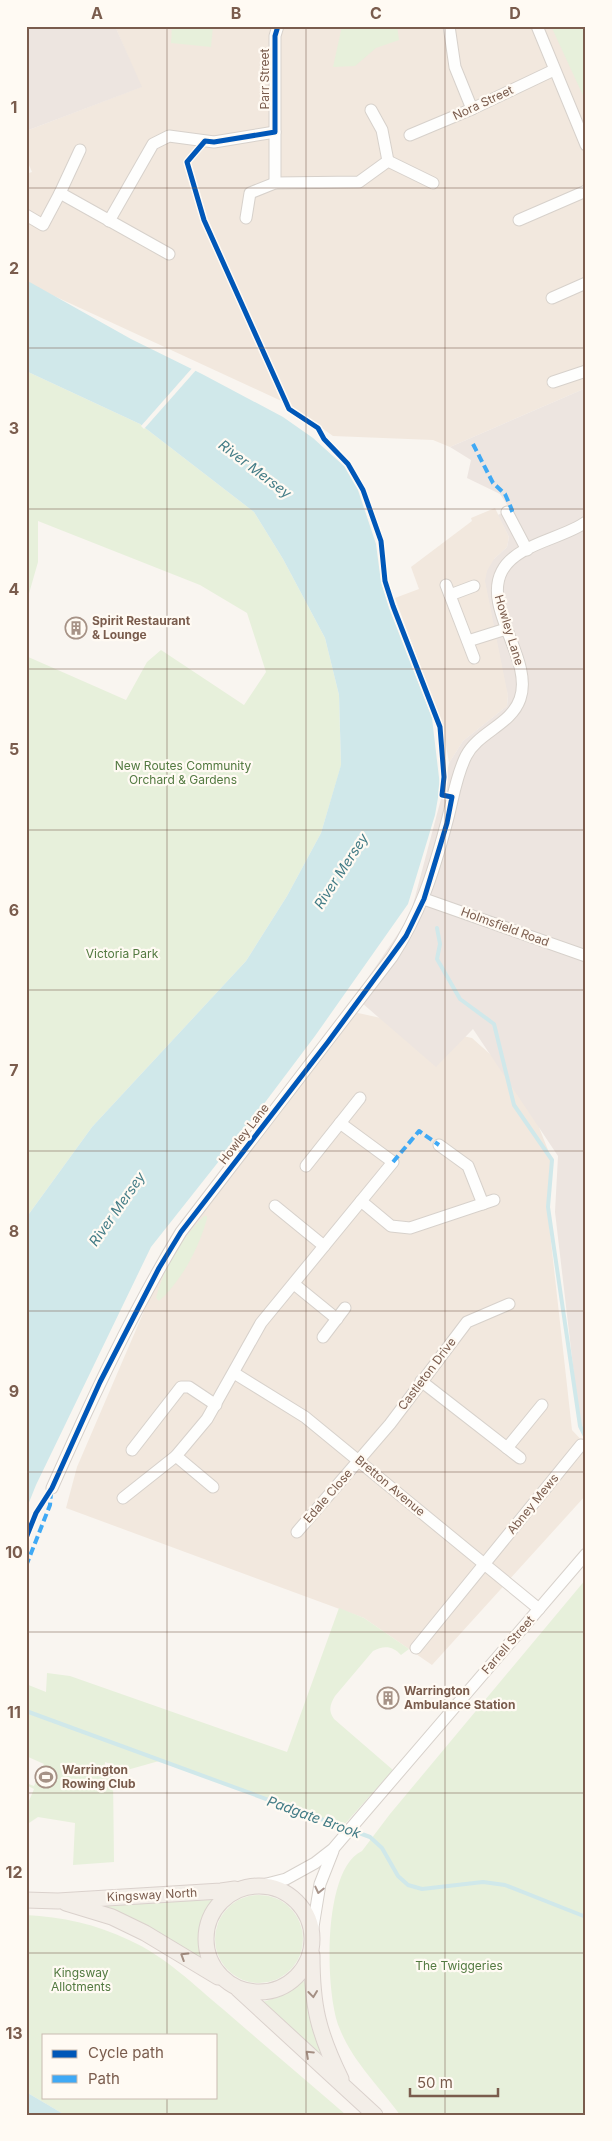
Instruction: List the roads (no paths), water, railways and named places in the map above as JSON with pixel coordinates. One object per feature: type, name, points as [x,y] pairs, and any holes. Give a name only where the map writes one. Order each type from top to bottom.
[{"type":"main road","name":"Kingsway North","points":[[26,1900],[58,1901],[221,1891],[253,1886]]},
{"type":"main road","points":[[253,1886],[274,1888],[288,1894],[300,1905],[308,1918],[312,1939],[307,1961],[298,1976],[285,1986],[269,1992],[252,1992],[231,1985],[214,1969],[207,1953],[205,1936],[209,1919],[218,1904],[231,1893],[253,1886]]},
{"type":"main road","name":"Kingsway North","points":[[58,1901],[112,1917],[145,1933],[231,1985],[375,2115]]},
{"type":"main road","name":"Kingsway North","points":[[312,1939],[312,1992],[318,2026],[345,2087]]},
{"type":"street","name":"Parr Street","points":[[275,182],[275,36],[278,26]]},
{"type":"street","points":[[449,26],[455,67],[472,110]]},
{"type":"street","points":[[537,26],[586,145]]},
{"type":"street","name":"Nora Street","points":[[410,135],[472,110],[554,70]]},
{"type":"street","points":[[371,110],[382,130],[388,161]]},
{"type":"street","points":[[109,221],[153,144],[169,136],[214,142],[275,132]]},
{"type":"street","points":[[26,216],[42,225],[60,193],[80,150]]},
{"type":"street","points":[[246,218],[250,193],[275,182],[359,182],[388,161]]},
{"type":"street","points":[[388,161],[433,183]]},
{"type":"street","points":[[519,220],[586,191]]},
{"type":"street","points":[[60,193],[169,254]]},
{"type":"street","points":[[552,298],[586,283]]},
{"type":"street","points":[[553,382],[586,371]]},
{"type":"street","points":[[507,512],[526,550]]},
{"type":"street","name":"Howley Lane","points":[[52,1488],[100,1382],[159,1268],[180,1232],[392,957],[406,936],[424,899],[447,823],[459,770],[478,739],[501,724],[520,699],[523,683],[521,668],[506,629],[497,590],[498,578],[503,568],[526,550],[586,522]]},
{"type":"street","points":[[474,586],[448,590],[474,658]]},
{"type":"street","points":[[468,641],[506,629]]},
{"type":"street","name":"Holmsfield Road","points":[[424,899],[586,956]]},
{"type":"street","points":[[306,1166],[360,1098]]},
{"type":"street","points":[[123,1498],[176,1456],[216,1405],[261,1323],[393,1162],[340,1123]]},
{"type":"street","points":[[439,1145],[468,1166],[483,1204]]},
{"type":"street","points":[[361,1201],[391,1226],[410,1228],[494,1200]]},
{"type":"street","points":[[275,1206],[324,1246]]},
{"type":"street","points":[[294,1284],[337,1319]]},
{"type":"street","name":"Castleton Drive","points":[[358,1460],[390,1424],[467,1322],[509,1304]]},
{"type":"street","points":[[323,1337],[346,1308]]},
{"type":"street","name":"Bretton Avenue","points":[[234,1373],[305,1417],[539,1609]]},
{"type":"street","points":[[422,1381],[520,1458]]},
{"type":"street","points":[[132,1450],[181,1388],[189,1388],[216,1405]]},
{"type":"street","points":[[507,1448],[542,1406]]},
{"type":"street","name":"Abney Mews","points":[[416,1648],[581,1445]]},
{"type":"street","points":[[176,1456],[213,1487]]},
{"type":"street","name":"Edale Close","points":[[297,1532],[358,1460]]},
{"type":"street","name":"Farrell Street","points":[[253,1886],[286,1879],[315,1863],[336,1846],[586,1554]]},
{"type":"street","name":"Farrell Street","points":[[312,1939],[320,1884],[336,1846]]},
{"type":"water","name":"River Mersey","points":[[26,280],[131,339],[283,417],[313,438],[344,466],[358,490],[376,544],[381,582],[389,608],[432,718],[440,786],[435,815],[408,904],[315,1036],[151,1247],[36,1485],[26,1510],[26,1218],[92,1127],[246,961],[287,896],[321,833],[341,765],[339,695],[325,638],[283,559],[254,512],[140,424],[26,371]]},
{"type":"water","points":[[26,2092],[65,2115],[26,2115]]},
{"type":"waterway","points":[[437,928],[440,944],[437,959],[460,999],[494,1024],[514,1105],[552,1160],[548,1207],[580,1426],[586,1438]]},
{"type":"waterway","name":"Padgate Brook","points":[[26,1711],[370,1837],[382,1848],[398,1876],[408,1885],[422,1889],[483,1882],[505,1885],[586,1917]]},
{"type":"place","name":"Spirit Restaurant & Lounge","points":[[76,628]]},
{"type":"place","name":"Warrington Ambulance Station","points":[[388,1698]]},
{"type":"place","name":"Warrington Rowing Club","points":[[46,1777]]},
{"type":"park label","name":"New Routes Community Orchard & Gardens","points":[[183,773]]},
{"type":"park label","name":"Victoria Park","points":[[122,954]]},
{"type":"park label","name":"The Twiggeries","points":[[459,1966]]},
{"type":"park label","name":"Kingsway Allotments","points":[[81,1980]]}]
